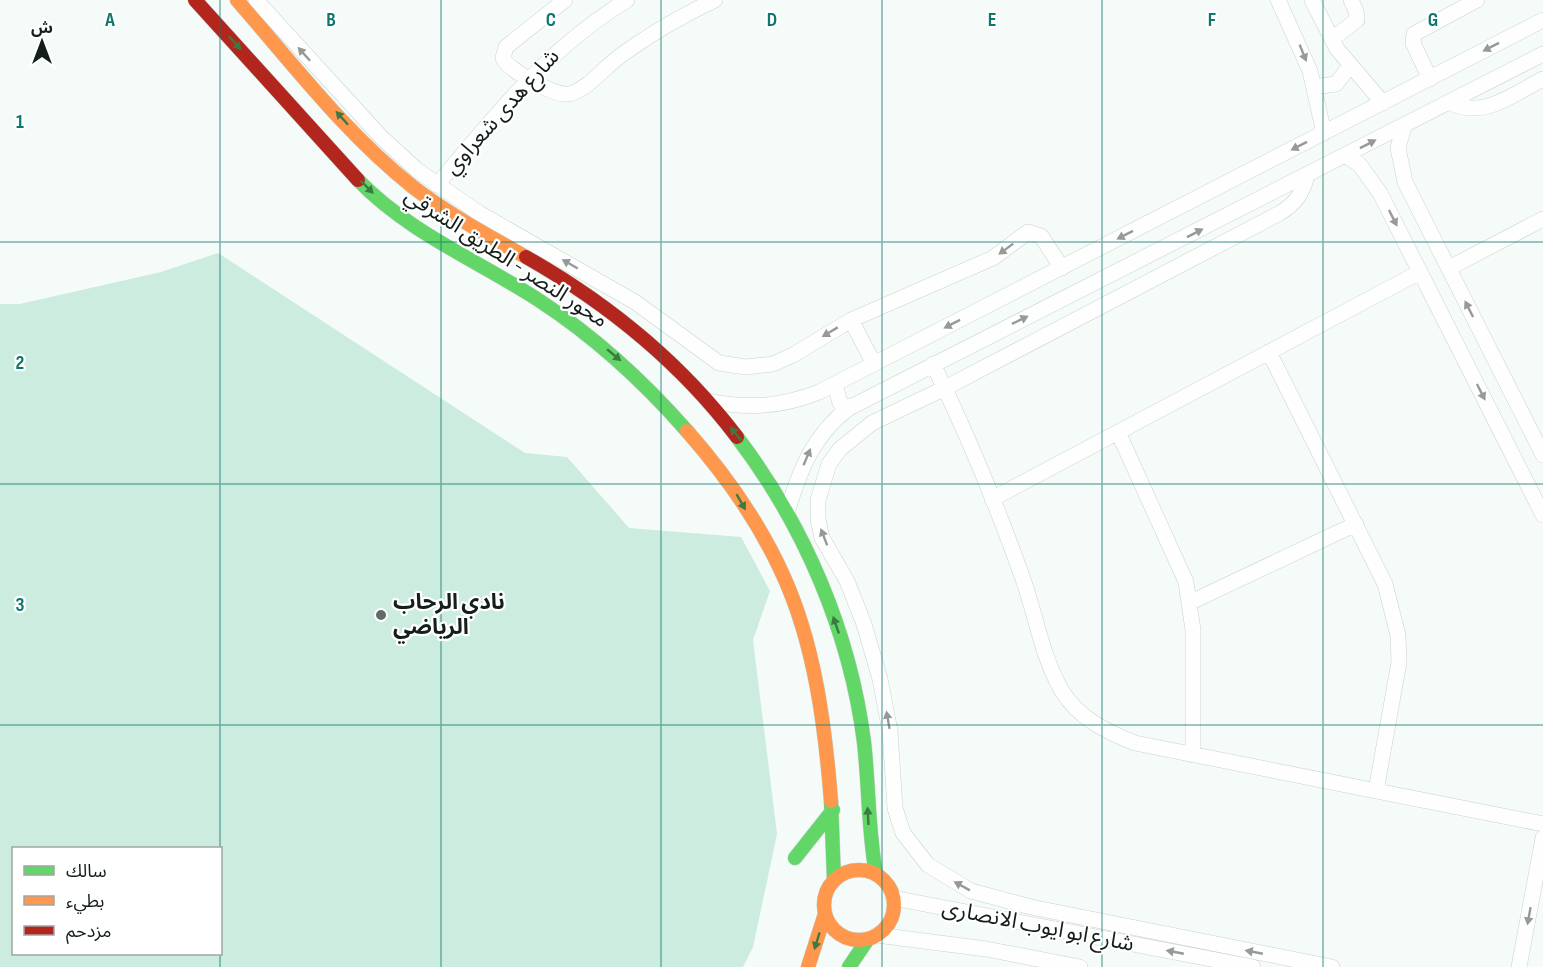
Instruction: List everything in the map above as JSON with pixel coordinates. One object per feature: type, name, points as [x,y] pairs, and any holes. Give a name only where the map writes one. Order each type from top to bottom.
[{"type":"street","name":"محور النصر - الطريق الشرقي","points":[[195,0],[381,202],[447,249],[558,313],[598,342],[658,396],[735,490],[785,578],[814,676],[824,723],[833,810],[834,880]]},
{"type":"street","name":"محور النصر - الطريق الشرقي","points":[[237,0],[390,168],[465,224],[583,292],[648,341],[708,401],[745,445],[787,512],[816,570],[848,662],[864,746],[868,831],[876,874]]},
{"type":"street","points":[[256,0],[381,137],[437,185],[479,213],[635,302],[719,363],[746,367],[773,364],[793,355],[851,320],[982,264],[1028,232],[1041,236],[1062,268]]},
{"type":"street","points":[[566,0],[527,28],[503,52],[505,63],[556,93],[576,91],[619,56],[659,29],[715,0]]},
{"type":"street","name":"شارع هدى شعراوي","points":[[437,185],[528,78],[560,47],[627,0]]},
{"type":"street","points":[[1278,0],[1303,51],[1324,133]]},
{"type":"street","points":[[1312,0],[1349,67],[1383,103]]},
{"type":"street","points":[[1332,39],[1357,20],[1351,0]]},
{"type":"street","points":[[1430,79],[1413,43],[1414,34],[1476,0]]},
{"type":"street","points":[[708,401],[736,406],[765,407],[793,402],[836,384],[1543,21]]},
{"type":"street","points":[[787,512],[810,448],[831,422],[849,408],[989,335],[1118,273],[1543,54]]},
{"type":"street","points":[[1314,87],[1336,84],[1349,67]]},
{"type":"street","points":[[1449,102],[1461,108],[1484,109],[1543,79]]},
{"type":"street","points":[[1404,126],[1398,148],[1406,182],[1543,455]]},
{"type":"street","points":[[1346,156],[1370,176],[1543,515]]},
{"type":"street","points":[[1307,176],[1302,193],[1292,205],[1280,213],[945,388],[872,423],[840,449],[829,464],[822,482],[818,519],[822,538],[848,581],[880,679],[890,731],[895,808],[903,833],[928,865],[971,891],[1031,908],[1332,967]]},
{"type":"street","points":[[1449,268],[1543,219]]},
{"type":"street","points":[[992,499],[1420,272]]},
{"type":"street","points":[[583,292],[593,277]]},
{"type":"street","points":[[973,313],[989,335]]},
{"type":"street","points":[[851,320],[874,364]]},
{"type":"street","points":[[1269,352],[1386,584],[1398,635],[1399,662],[1376,791]]},
{"type":"street","points":[[933,364],[992,499],[1023,580],[1050,665],[1062,692],[1077,711],[1104,730],[1135,743],[1543,824]]},
{"type":"street","points":[[836,384],[840,403],[849,408]]},
{"type":"street","points":[[1118,432],[1179,563],[1191,602],[1192,755]]},
{"type":"street","points":[[1191,602],[1356,524]]},
{"type":"street","points":[[795,858],[833,810]]},
{"type":"street","points":[[1520,967],[1543,838]]},
{"type":"street","points":[[808,967],[825,914],[827,890],[834,880],[854,870],[876,874],[890,888],[893,898],[891,919],[872,937],[849,967]]},
{"type":"street","name":"شارع ابو ايوب الانصارى","points":[[893,898],[1253,967]]},
{"type":"street","points":[[1028,924],[1031,908]]},
{"type":"street","points":[[825,914],[829,924],[846,937],[872,937]]},
{"type":"street","name":"شارع ابو ايوب الانصارى","points":[[872,937],[1004,952],[1080,967]]},
{"type":"street","points":[[1004,952],[1016,967]]},
{"type":"green space","name":"نادي الرحاب الرياضي","points":[[218,253],[525,453],[567,457],[629,528],[741,537],[770,591],[753,640],[777,834],[753,947],[743,967],[0,967],[0,304],[20,304],[161,272]]},
{"type":"traffic: fast","points":[[358,180],[399,216],[517,286],[580,330],[636,378],[687,431]]},
{"type":"traffic: fast","points":[[737,437],[783,506],[803,543],[820,581],[848,660],[864,742],[871,841],[876,874]]},
{"type":"traffic: fast","points":[[831,801],[834,880]]},
{"type":"traffic: fast","points":[[795,858],[833,810]]},
{"type":"traffic: fast","points":[[849,967],[868,939]]},
{"type":"traffic: slow","points":[[237,0],[321,98],[388,166],[440,206],[526,257]]},
{"type":"traffic: slow","points":[[687,431],[728,482],[764,537],[794,602],[811,657],[817,686],[831,801]]},
{"type":"traffic: slow","points":[[859,870],[872,873],[884,880],[891,892],[894,905],[891,918],[884,930],[872,937],[859,940],[846,937],[834,930],[827,918],[824,905],[827,892],[834,880],[846,873],[859,870]]},
{"type":"traffic: slow","points":[[808,967],[825,914]]},
{"type":"traffic: jam","points":[[195,0],[358,180]]},
{"type":"traffic: jam","points":[[526,257],[585,294],[641,336],[691,384],[737,437]]},
{"type":"place","name":"نادي الرحاب الرياضي","points":[[381,615]]}]
